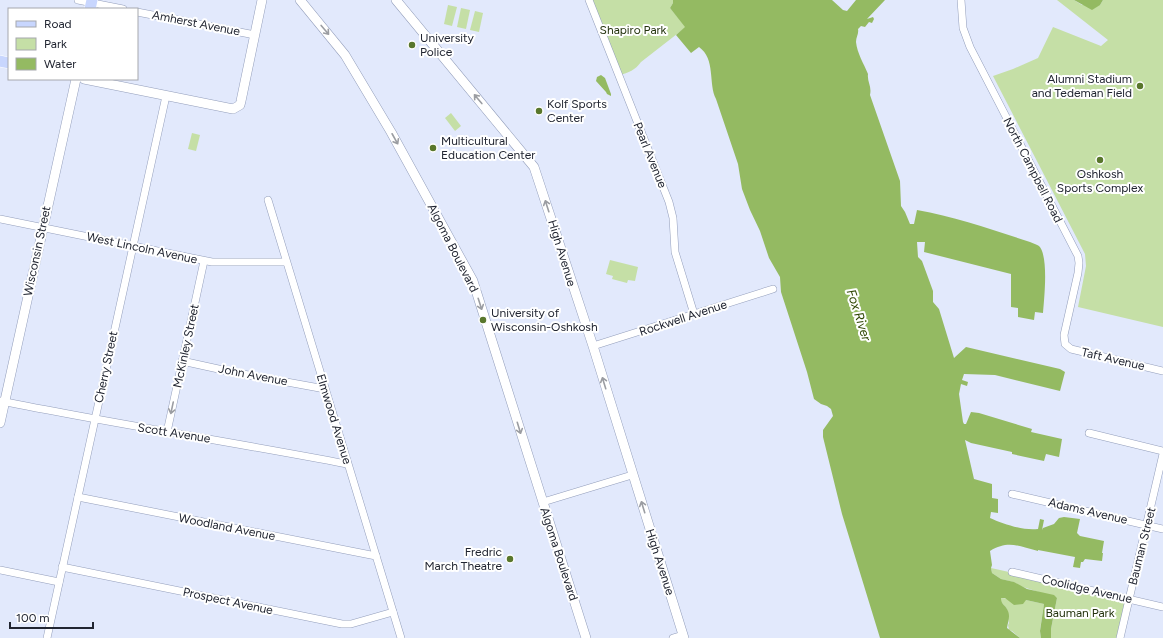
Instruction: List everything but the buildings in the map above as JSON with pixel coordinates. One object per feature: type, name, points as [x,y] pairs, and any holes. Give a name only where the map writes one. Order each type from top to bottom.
[{"type":"main road","points":[[89,80],[233,109],[240,105],[256,35],[262,0]]},
{"type":"main road","name":"Algoma Boulevard","points":[[300,0],[345,55],[391,132],[471,277],[586,638]]},
{"type":"main road","name":"High Avenue","points":[[396,0],[534,167],[593,346],[683,637]]},
{"type":"main road","name":"Wisconsin Street","points":[[0,423],[2,401],[76,80]]},
{"type":"street","points":[[78,0],[117,8]]},
{"type":"street","name":"Pearl Avenue","points":[[590,0],[669,202],[673,218],[675,252],[694,314]]},
{"type":"street","name":"North Campbell Road","points":[[961,0],[963,28],[970,47],[1078,256],[1078,272],[1064,335],[1065,344]]},
{"type":"street","name":"Amherst Avenue","points":[[138,12],[256,35]]},
{"type":"street","name":"Cherry Street","points":[[48,638],[62,567],[166,96]]},
{"type":"street","name":"Elmwood Avenue","points":[[268,200],[401,638]]},
{"type":"street","name":"West Lincoln Avenue","points":[[0,219],[204,261],[286,262]]},
{"type":"street","name":"McKinley Street","points":[[167,432],[204,261]]},
{"type":"street","name":"Rockwell Avenue","points":[[593,346],[773,289]]},
{"type":"street","name":"Taft Avenue","points":[[1065,344],[1071,349],[1163,371]]},
{"type":"street","name":"John Avenue","points":[[182,361],[325,389]]},
{"type":"street","name":"Scott Avenue","points":[[2,401],[95,420],[347,464]]},
{"type":"street","points":[[1089,433],[1163,453]]},
{"type":"street","name":"Bauman Street","points":[[1120,638],[1163,453]]},
{"type":"street","points":[[543,502],[632,475]]},
{"type":"street","name":"Adams Avenue","points":[[1012,494],[1163,529]]},
{"type":"street","name":"Woodland Avenue","points":[[78,497],[376,556]]},
{"type":"street","name":"Prospect Avenue","points":[[62,567],[342,624],[351,624],[393,612]]},
{"type":"street","points":[[0,570],[59,582]]},
{"type":"street","name":"Coolidge Avenue","points":[[1012,572],[1163,607]]},
{"type":"street","points":[[673,638],[683,637]]},
{"type":"green space","name":"Shapiro Park","points":[[589,0],[673,0],[670,8],[686,27],[634,69],[619,75]]},
{"type":"green space","name":"Oshkosh Sports Complex","points":[[1057,0],[1074,0],[1082,5],[1100,5],[1103,0],[1163,0],[1163,327],[1078,307],[1086,266],[1085,254],[993,76],[1038,58],[1053,27],[1101,46],[1108,40]]},
{"type":"green space","points":[[448,5],[457,7],[452,26],[444,24]]},
{"type":"green space","points":[[461,8],[470,10],[466,29],[457,27]]},
{"type":"green space","points":[[475,11],[483,13],[479,32],[470,30]]},
{"type":"green space","points":[[451,113],[461,126],[455,131],[445,118]]},
{"type":"green space","points":[[192,133],[200,135],[196,151],[188,149]]},
{"type":"green space","points":[[610,260],[638,267],[635,281],[628,280],[627,283],[612,279],[613,276],[606,274]]},
{"type":"green space","name":"Bauman Park","points":[[991,568],[1129,599],[1120,638],[1051,638],[1051,629],[1057,598],[1001,579],[992,573]]},
{"type":"green space","name":"Bauman Park","points":[[1001,598],[1026,600],[1044,604],[1040,630],[1041,638],[1020,638],[1009,630],[1007,609],[1001,602]]},
{"type":"water","name":"Fox River","points":[[673,0],[832,0],[843,10],[847,11],[856,0],[885,0],[867,19],[873,17],[874,19],[872,23],[869,22],[865,27],[861,26],[858,29],[856,42],[859,54],[868,74],[870,95],[900,181],[901,206],[910,224],[914,224],[917,210],[946,216],[1030,242],[1039,246],[1042,251],[1045,268],[1043,313],[1035,312],[1034,320],[1018,317],[1018,308],[1011,307],[1011,274],[924,252],[925,242],[917,242],[918,257],[922,261],[933,291],[933,302],[939,309],[954,358],[966,347],[1060,369],[1065,372],[1060,391],[995,375],[964,374],[962,380],[968,382],[967,386],[961,384],[959,394],[964,424],[966,424],[971,412],[979,413],[1032,429],[1031,432],[1062,439],[1059,457],[1046,454],[1044,461],[1012,454],[1012,452],[971,443],[965,440],[974,479],[992,484],[992,498],[998,499],[998,513],[991,512],[990,518],[1001,523],[1026,529],[1038,529],[1040,519],[1044,520],[1042,530],[1043,528],[1054,524],[1059,518],[1064,517],[1080,519],[1077,533],[1080,536],[1104,541],[1102,561],[1085,559],[1081,562],[1080,568],[1073,567],[1075,557],[1038,551],[1019,546],[1002,546],[990,551],[992,573],[1001,579],[1014,582],[1027,589],[1054,595],[1057,598],[1051,629],[1051,638],[1041,638],[1040,631],[1044,604],[1026,600],[1023,604],[1014,605],[1005,598],[1001,598],[1002,603],[1009,614],[1007,628],[1020,638],[880,638],[842,514],[823,437],[823,430],[833,416],[831,409],[814,399],[807,372],[781,292],[780,277],[769,258],[760,231],[742,189],[738,164],[712,86],[708,58],[699,47],[691,53],[676,35],[685,27],[670,8]]},
{"type":"water","points":[[1074,0],[1103,0],[1100,5],[1092,10]]},
{"type":"water","points":[[601,75],[605,78],[611,96],[607,94],[596,81],[597,77]]},
{"type":"place","name":"University Police","points":[[412,45]]},
{"type":"place","name":"Alumni Stadium and Tedeman Field","points":[[1140,86]]},
{"type":"place","name":"Kolf Sports Center","points":[[539,111]]},
{"type":"place","name":"Multicultural Education Center","points":[[433,148]]},
{"type":"place","name":"Oshkosh Sports Complex","points":[[1100,160]]},
{"type":"place","name":"University of Wisconsin-Oshkosh","points":[[483,320]]},
{"type":"place","name":"Fredric March Theatre","points":[[510,559]]}]
